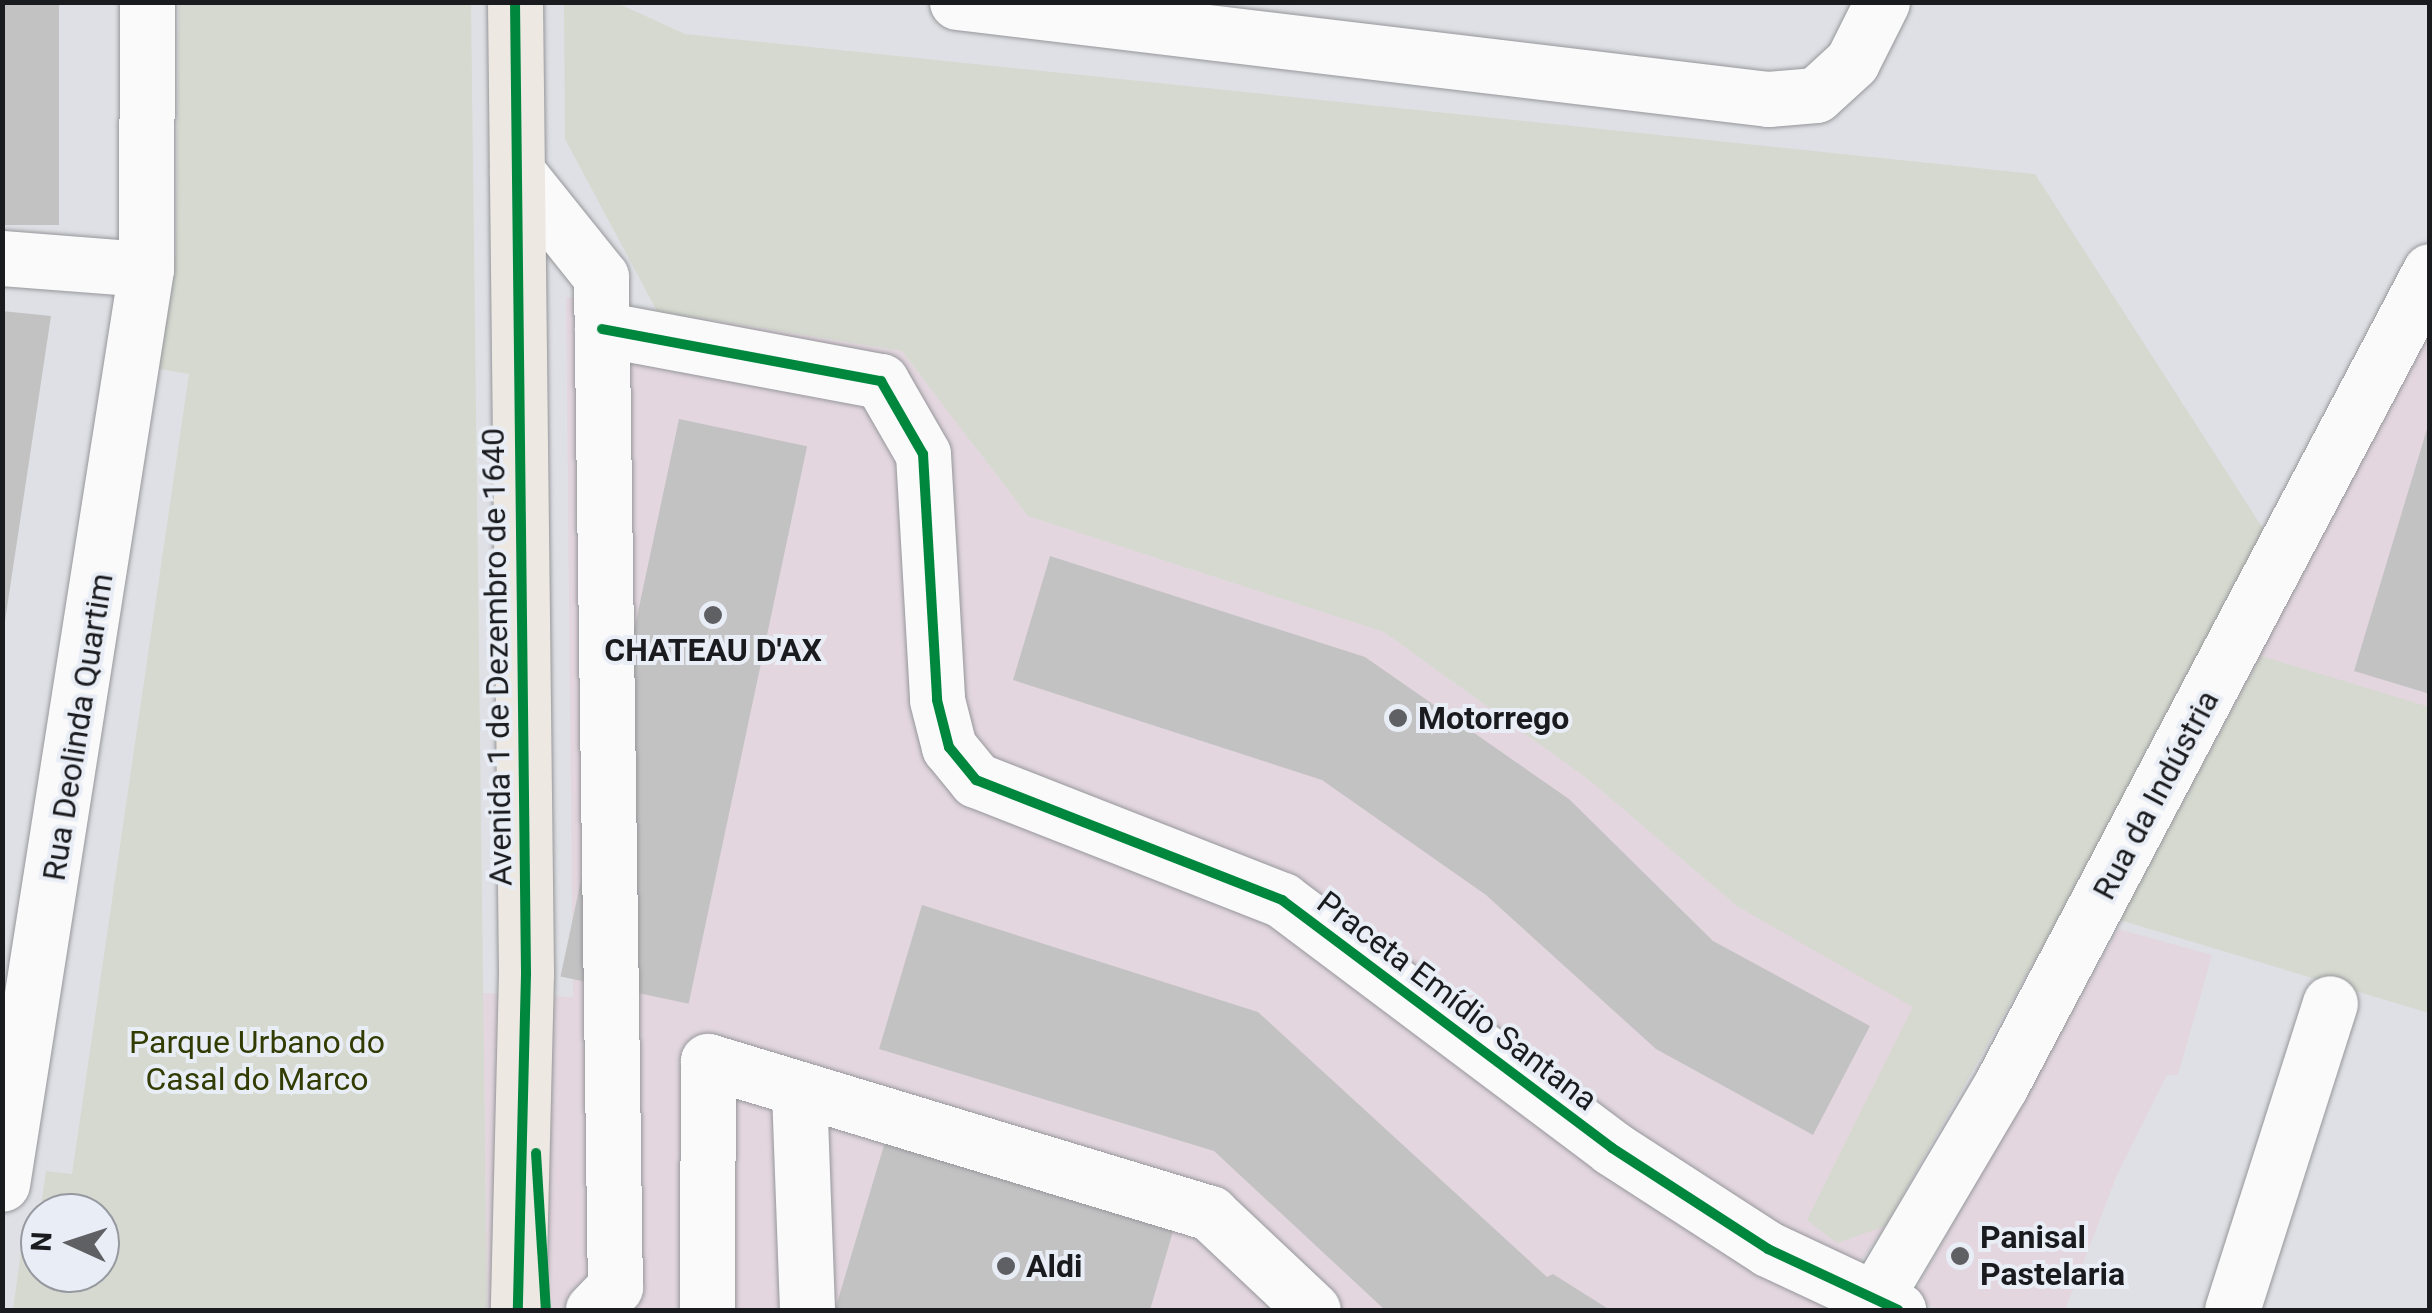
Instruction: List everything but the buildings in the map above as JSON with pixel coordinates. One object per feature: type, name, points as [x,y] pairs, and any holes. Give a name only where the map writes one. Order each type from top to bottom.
[{"type":"main road","name":"Avenida 1 de Dezembro de 1640","points":[[515,2],[526,974],[518,1310]]},
{"type":"main road","name":"Avenida 1 de Dezembro de 1640","points":[[526,974],[546,1310]]},
{"type":"street","name":"Rua Deolinda Quartim","points":[[2,1184],[146,268],[148,2]]},
{"type":"street","points":[[956,2],[1768,99],[1816,95],[1852,62],[1882,2]]},
{"type":"street","points":[[517,172],[601,276],[614,1287],[594,1310]]},
{"type":"street","points":[[2,258],[146,268]]},
{"type":"street","name":"Rua da Indústria","points":[[1880,1306],[2430,271]]},
{"type":"street","name":"Praceta Emídio Santana","points":[[602,329],[882,381],[922,454],[936,700],[949,747],[976,780],[1282,900],[1612,1148],[1768,1249],[1880,1306]]},
{"type":"street","points":[[2232,1310],[2330,1003]]},
{"type":"street","points":[[707,1310],[708,1061],[1210,1213],[1291,1303]]},
{"type":"street","points":[[799,1090],[806,1310]]},
{"type":"shaded area","points":[[566,297],[902,351],[1028,516],[1384,632],[1588,779],[1737,906],[1987,1045],[1885,1226],[1827,1310],[487,1310],[483,993],[573,997]]},
{"type":"shaded area","points":[[2429,327],[2429,1013],[2120,920]]},
{"type":"shaded area","points":[[2118,929],[2212,955],[2178,1075],[2167,1075],[2117,1175],[2065,1310],[1942,1310],[1910,1300]]},
{"type":"green space","name":"Parque Urbano do Casal do Marco","points":[[179,3],[471,3],[487,1310],[13,1310],[20,1258],[20,1293],[120,1293],[120,1193],[43,1193],[46,1171],[72,1174],[189,374],[159,369],[176,250]]},
{"type":"green space","points":[[564,3],[617,3],[685,34],[2035,174],[2271,541],[1885,1226],[1837,1243],[1807,1220],[1913,1007],[1737,906],[1588,779],[1384,632],[1028,516],[902,351],[657,311],[565,139]]},
{"type":"green space","points":[[2261,656],[2429,707],[2429,1013],[2120,920]]},
{"type":"cycle path","points":[[515,2],[526,974],[518,1310]]},
{"type":"cycle path","points":[[602,329],[881,381],[923,454],[937,700],[949,747],[976,780],[1282,900],[1612,1148],[1768,1249],[1898,1310]]},
{"type":"cycle path","points":[[536,1153],[546,1310]]},
{"type":"place","name":"CHATEAU D'AX","points":[[713,615]]},
{"type":"place","name":"Motorrego","points":[[1398,718]]},
{"type":"place","name":"Panisal Pastelaria","points":[[1960,1256]]},
{"type":"place","name":"Aldi","points":[[1006,1266]]}]
